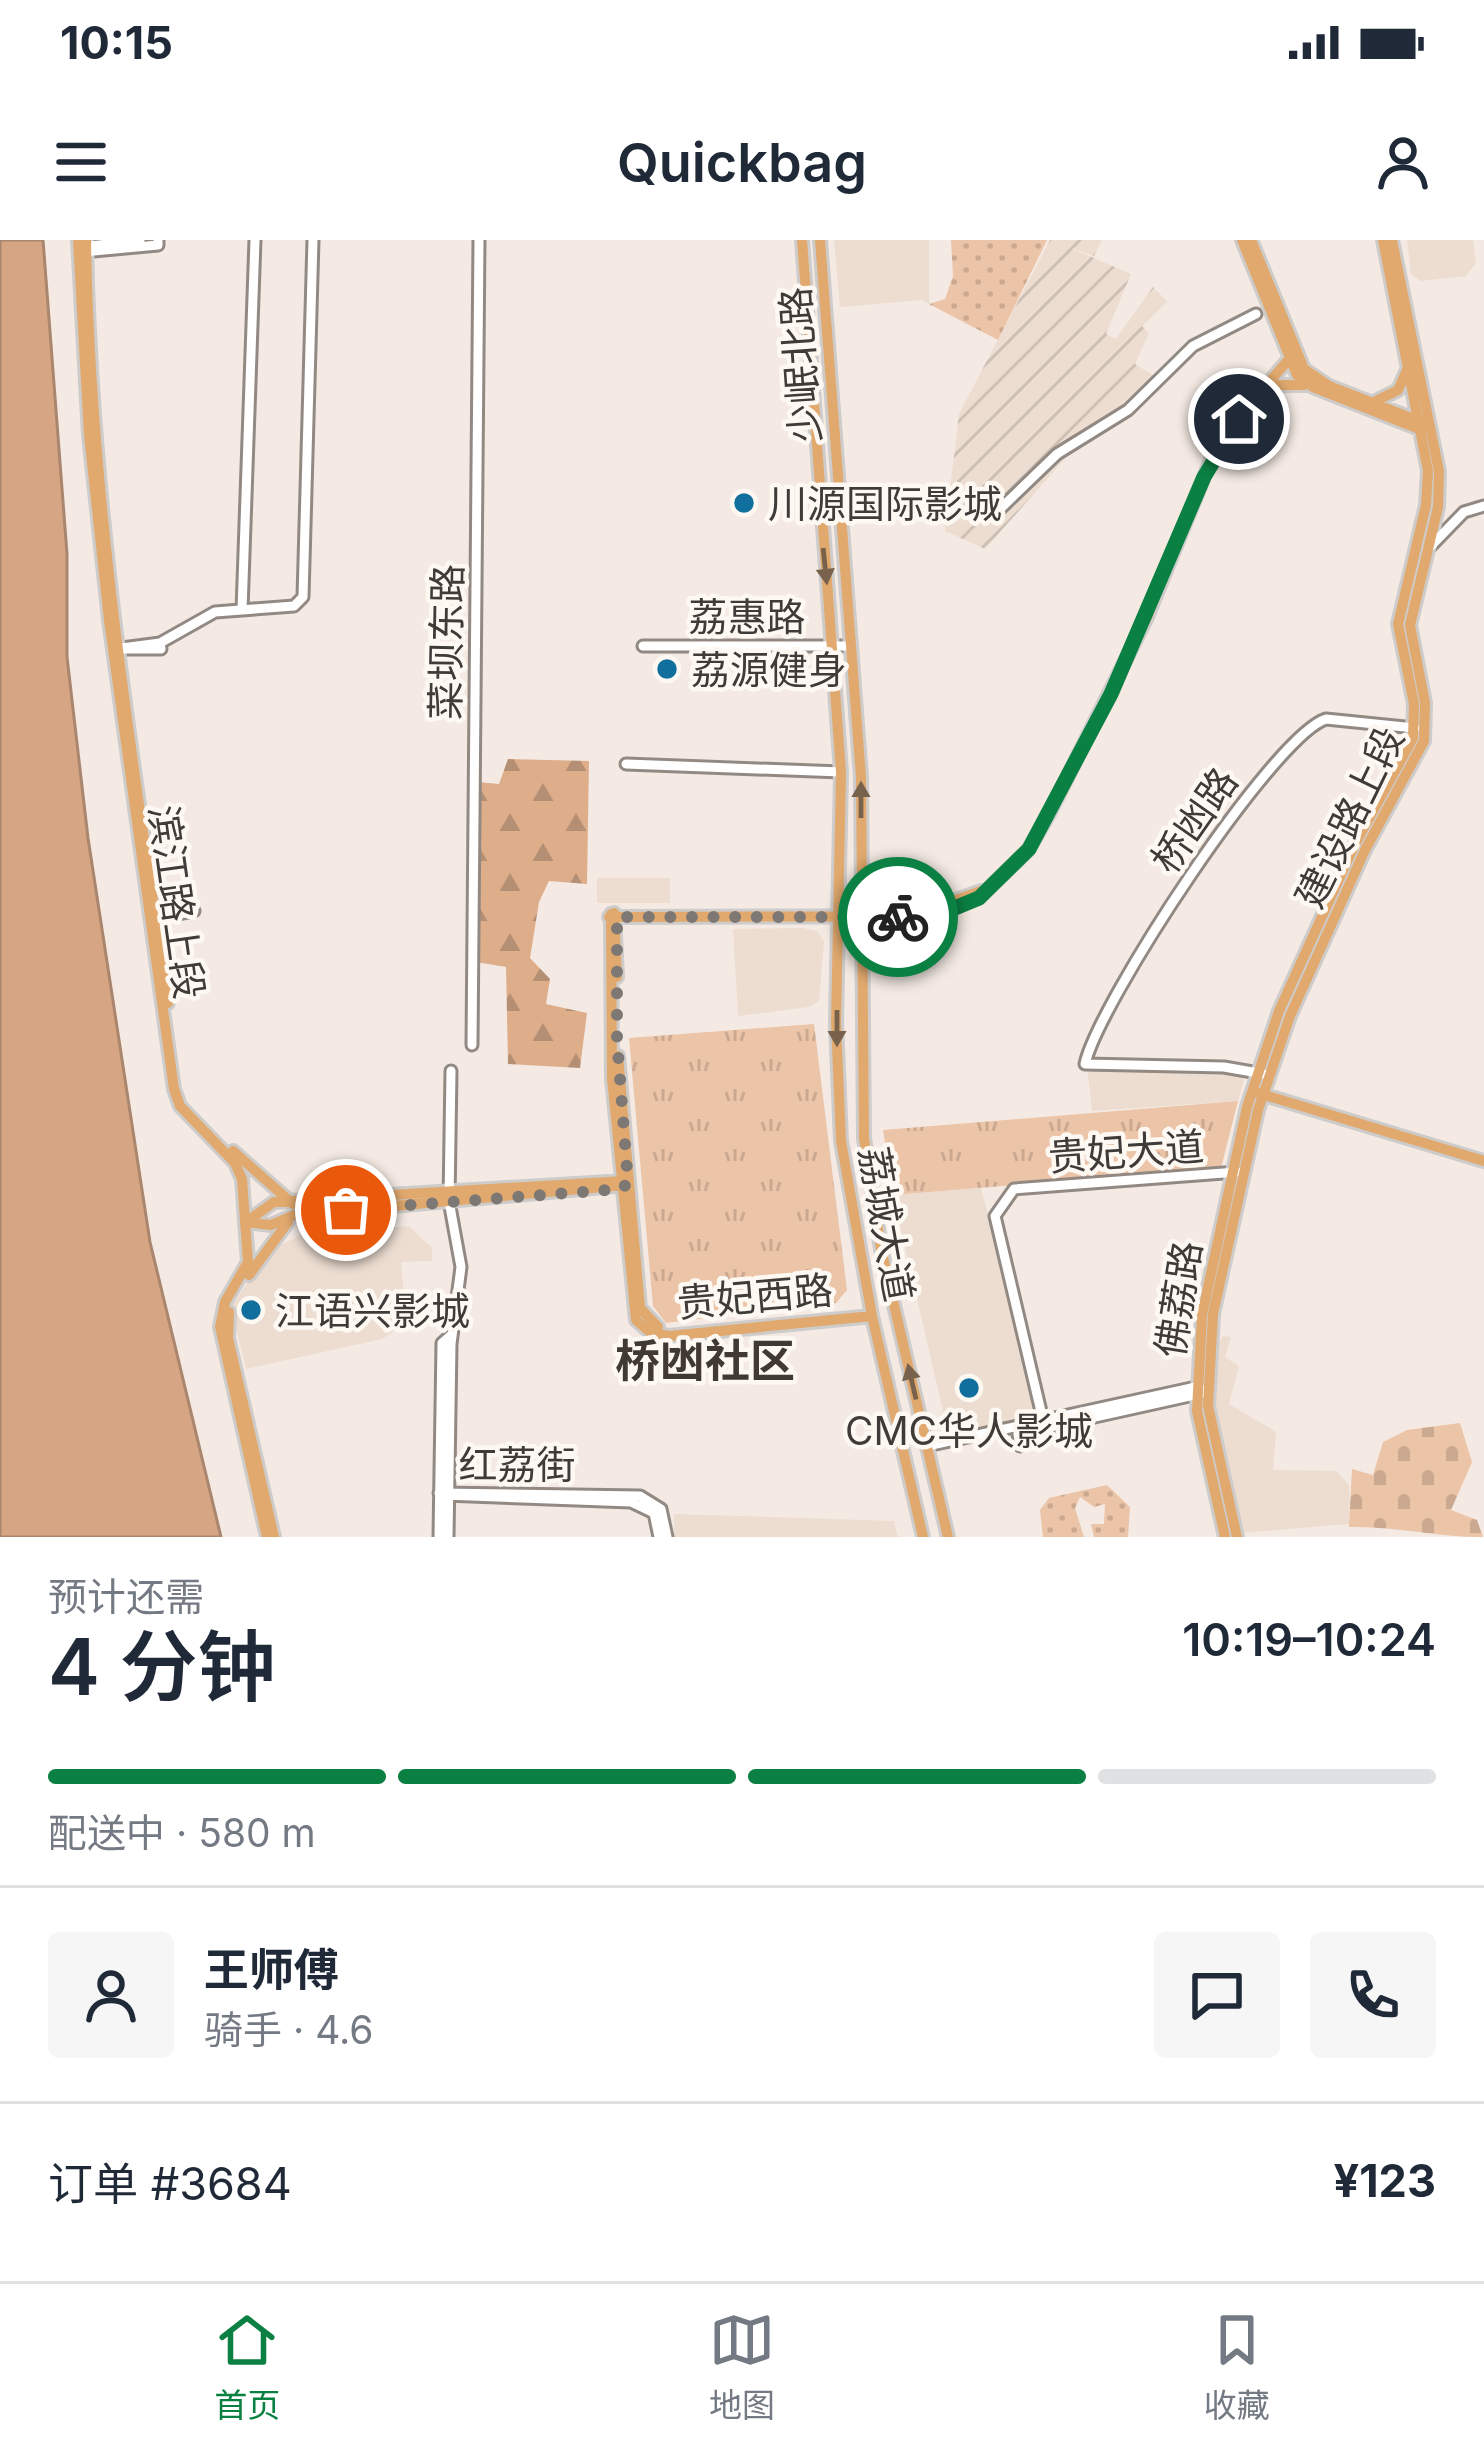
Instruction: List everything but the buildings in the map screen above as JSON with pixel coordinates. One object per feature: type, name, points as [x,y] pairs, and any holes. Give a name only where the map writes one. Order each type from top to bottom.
[{"type":"main road","name":"少岷北路","points":[[802,240],[841,772],[840,913]]},
{"type":"main road","name":"少岷北路","points":[[820,240],[861,777],[862,913]]},
{"type":"main road","points":[[1246,240],[1291,355],[1312,377],[1424,425]]},
{"type":"main road","points":[[1246,240],[1297,375],[1313,387]]},
{"type":"main road","points":[[1388,240],[1408,363],[1424,425]]},
{"type":"main road","points":[[1388,240],[1424,425]]},
{"type":"main road","name":"滨江路上段","points":[[83,246],[119,649],[176,1098],[238,1167],[248,1262],[225,1302],[220,1337],[271,1537]]},
{"type":"main road","points":[[1219,447],[1291,355]]},
{"type":"main road","points":[[246,1222],[269,1203],[293,1210],[623,1183],[613,915],[938,915],[984,891],[1029,849],[1048,815],[1147,617],[1235,416],[1291,355]]},
{"type":"main road","points":[[1374,402],[1402,386],[1408,363]]},
{"type":"main road","points":[[1256,397],[1285,384],[1313,387],[1424,425]]},
{"type":"main road","name":"建设路上段","points":[[1263,1074],[1317,952],[1421,750],[1410,625],[1439,492],[1424,425]]},
{"type":"main road","name":"建设路上段","points":[[1420,728],[1398,624],[1426,505],[1424,425]]},
{"type":"main road","name":"荔城大道","points":[[840,913],[841,1141],[871,1312],[923,1537]]},
{"type":"main road","name":"荔城大道","points":[[862,913],[862,1119],[872,1207],[948,1537]]},
{"type":"main road","name":"滨江路上段","points":[[151,920],[183,1098],[293,1210],[252,1270],[227,1319],[271,1537]]},
{"type":"main road","points":[[838,950],[861,952]]},
{"type":"main road","name":"佛荔路","points":[[1225,1537],[1202,1447],[1200,1391],[1237,1172],[1263,1074]]},
{"type":"main road","points":[[1257,1092],[1484,1160]]},
{"type":"main road","points":[[840,1121],[862,1119]]},
{"type":"main road","points":[[841,1141],[864,1138]]},
{"type":"main road","name":"贵妃西路","points":[[623,1183],[633,1313],[651,1333],[733,1331],[871,1312]]},
{"type":"main road","points":[[246,1222],[276,1225],[293,1210]]},
{"type":"main road","name":"佛荔路","points":[[1200,1391],[1237,1537]]},
{"type":"street","points":[[83,246],[140,240]]},
{"type":"street","points":[[242,610],[256,240]]},
{"type":"street","points":[[119,649],[160,646],[207,614],[294,606],[305,588],[313,240]]},
{"type":"street","name":"菜坝东路","points":[[472,1045],[479,240]]},
{"type":"street","points":[[83,246],[158,243]]},
{"type":"street","points":[[1256,314],[1262,284]]},
{"type":"street","points":[[1256,314],[1282,334]]},
{"type":"street","points":[[999,510],[1057,454],[1128,410],[1193,346],[1256,314]]},
{"type":"street","points":[[1427,550],[1464,512],[1484,506]]},
{"type":"street","name":"荔惠路","points":[[643,646],[850,646]]},
{"type":"street","name":"桥凼路","points":[[1263,1074],[1085,1064],[1130,969],[1282,749],[1301,731],[1326,719],[1420,728]]},
{"type":"street","points":[[626,764],[841,772]]},
{"type":"street","points":[[151,920],[194,911]]},
{"type":"street","points":[[443,1537],[442,1343],[455,1331],[460,1267],[449,1195],[451,1071]]},
{"type":"street","name":"贵妃大道","points":[[1043,1420],[995,1216],[1014,1189],[1237,1172]]},
{"type":"street","points":[[927,1446],[1200,1391]]},
{"type":"street","points":[[1021,1446],[1018,1434],[1200,1391]]},
{"type":"street","name":"红荔街","points":[[445,1493],[631,1495],[654,1508],[663,1537]]},
{"type":"shaded area","points":[[0,240],[43,240],[67,554],[67,657],[88,838],[150,1242],[221,1537],[0,1537]]},
{"type":"shaded area","points":[[834,240],[929,240],[929,304],[922,300],[840,307]]},
{"type":"shaded area","points":[[1050,240],[1102,240],[1094,256],[1069,247],[1131,274],[1106,334],[1116,339],[1153,287],[1167,301],[1142,326],[1149,333],[1135,364],[1162,381],[1125,418],[1070,453],[985,549],[945,531],[959,414]]},
{"type":"shaded area","points":[[1407,240],[1473,240],[1476,263],[1466,276],[1421,281],[1411,274]]},
{"type":"shaded area","points":[[597,878],[670,878],[670,903],[597,903]]},
{"type":"shaded area","points":[[733,929],[817,931],[824,941],[819,1001],[809,1007],[738,1016]]},
{"type":"shaded area","points":[[1087,1068],[1227,1071],[1244,1079],[1238,1101],[1092,1111]]},
{"type":"shaded area","points":[[981,1188],[1041,1417],[949,1437],[893,1195]]},
{"type":"shaded area","points":[[409,1226],[432,1248],[432,1261],[401,1262],[405,1308],[398,1309],[399,1328],[382,1339],[246,1369],[231,1307],[268,1251],[301,1235]]},
{"type":"shaded area","points":[[1223,1336],[1231,1337],[1225,1357],[1239,1366],[1229,1404],[1276,1432],[1273,1470],[1336,1471],[1349,1485],[1350,1524],[1241,1533],[1214,1423],[1212,1350]]},
{"type":"shaded area","points":[[674,1514],[894,1521],[898,1537],[674,1537]]},
{"type":"green space","points":[[951,240],[1047,240],[998,340],[929,304],[945,299],[953,276]]},
{"type":"green space","points":[[508,759],[589,761],[587,884],[549,881],[539,902],[530,958],[550,979],[546,1004],[587,1013],[580,1068],[508,1064],[506,967],[476,962],[478,782],[499,784]]},
{"type":"green space","points":[[814,1024],[847,1290],[836,1303],[666,1323],[653,1306],[629,1038]]},
{"type":"green space","points":[[1238,1101],[1221,1168],[893,1195],[883,1130]]},
{"type":"green space","points":[[1460,1423],[1472,1462],[1451,1510],[1477,1520],[1483,1537],[1349,1527],[1352,1469],[1373,1475],[1383,1442],[1407,1430]]},
{"type":"green space","points":[[1107,1485],[1130,1507],[1128,1537],[1094,1537],[1091,1524],[1104,1524],[1105,1504],[1094,1507],[1080,1497],[1075,1508],[1084,1537],[1043,1537],[1040,1510],[1049,1498]]},
{"type":"way so far","points":[[346,1210],[621,1189],[628,1183],[617,1039],[617,917],[898,917]]},
{"type":"place","name":"川源国际影城","points":[[744,503]]},
{"type":"place","name":"荔源健身","points":[[667,669]]},
{"type":"place","name":"江语兴影城","points":[[251,1310]]},
{"type":"place","name":"CMC华人影城","points":[[969,1388]]},
{"type":"district","name":"桥凼社区","points":[[705,1360]]},
{"type":"route","points":[[898,917],[938,915],[979,898],[1029,849],[1111,694],[1204,477],[1239,419]]}]
